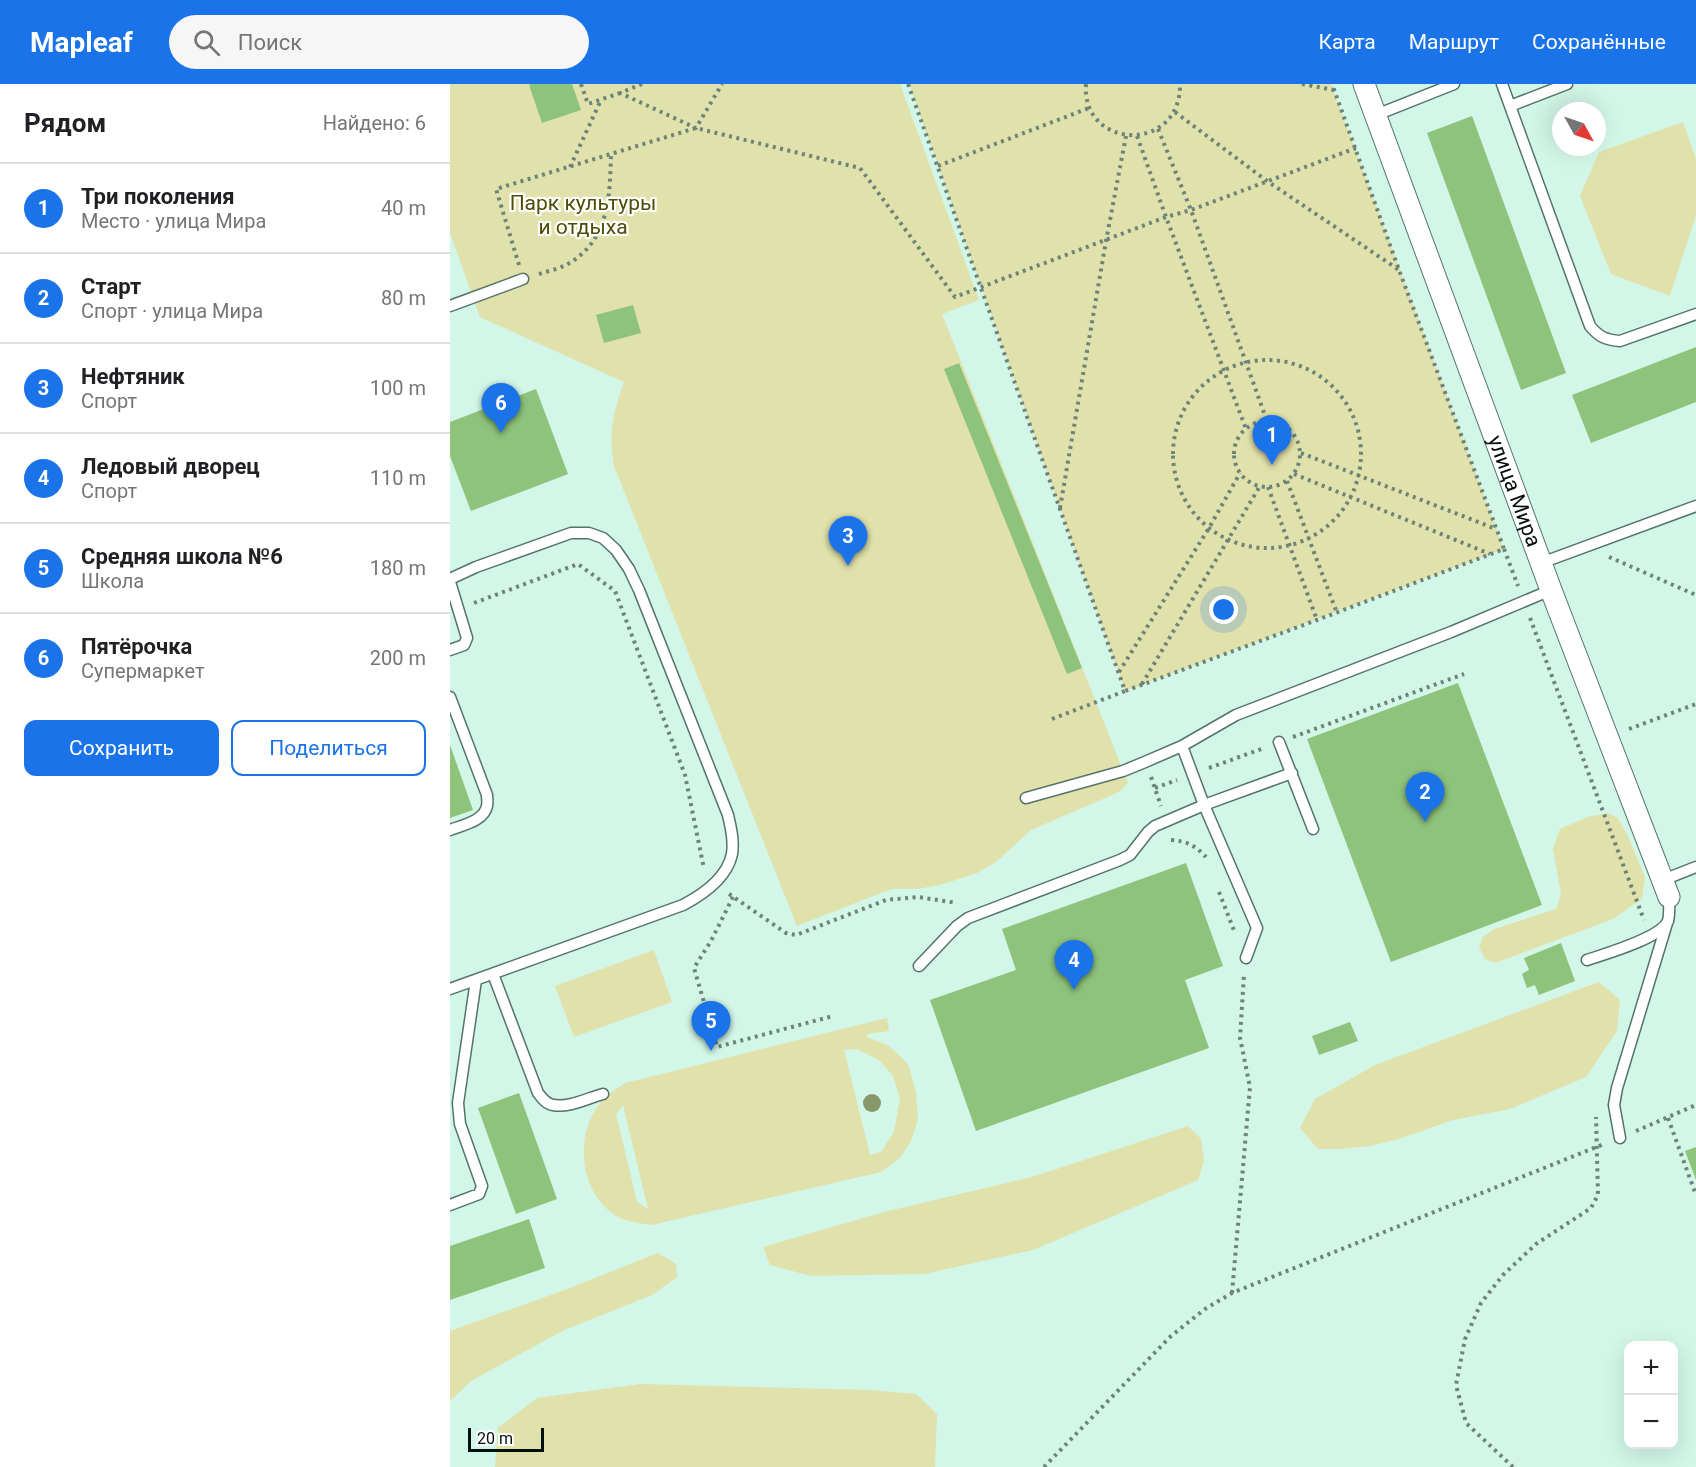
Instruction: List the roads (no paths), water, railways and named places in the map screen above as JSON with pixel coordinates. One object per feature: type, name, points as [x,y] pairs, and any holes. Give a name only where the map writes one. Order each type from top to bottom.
[{"type":"street","name":"улица Мира","points":[[1364,84],[1551,590],[1666,889]]},
{"type":"lane","points":[[1376,116],[1454,84]]},
{"type":"lane","points":[[1502,84],[1590,326],[1598,336],[1620,341],[1696,314]]},
{"type":"lane","points":[[1510,106],[1567,84]]},
{"type":"lane","points":[[450,306],[523,279]]},
{"type":"lane","points":[[1541,563],[1696,506]]},
{"type":"lane","points":[[450,650],[466,642],[450,580],[476,567],[571,533],[589,533],[603,538],[616,550],[639,590],[728,815],[732,837],[732,855],[726,868],[702,895],[683,905],[450,989]]},
{"type":"lane","points":[[1026,798],[1123,771],[1182,746],[1236,715],[1451,632],[1551,590]]},
{"type":"lane","points":[[450,697],[487,795],[487,806],[481,816],[450,830]]},
{"type":"lane","points":[[1280,742],[1313,829]]},
{"type":"lane","points":[[1182,746],[1204,805],[1257,927],[1246,958]]},
{"type":"lane","points":[[920,966],[957,926],[968,918],[1120,860],[1130,855],[1155,826],[1204,805],[1292,773]]},
{"type":"lane","points":[[1620,1138],[1614,1105],[1617,1088],[1667,923],[1666,889],[1696,867]]},
{"type":"lane","points":[[1587,960],[1655,934],[1667,923]]},
{"type":"lane","points":[[493,974],[538,1093],[546,1102],[554,1105],[571,1104],[603,1094]]},
{"type":"lane","points":[[450,1205],[479,1194],[482,1186],[460,1124],[458,1102],[476,980]]},
{"type":"place","name":"Пятёрочка","points":[[501,433]]},
{"type":"place","name":"Три поколения","points":[[1272,465]]},
{"type":"place","name":"Нефтяник","points":[[848,566]]},
{"type":"place","name":"Старт","points":[[1425,822]]},
{"type":"place","name":"Ледовый дворец","points":[[1074,990]]},
{"type":"place","name":"Средняя школа №6","points":[[711,1051]]},
{"type":"park label","name":"Парк культуры и отдыха","points":[[583,215]]}]
